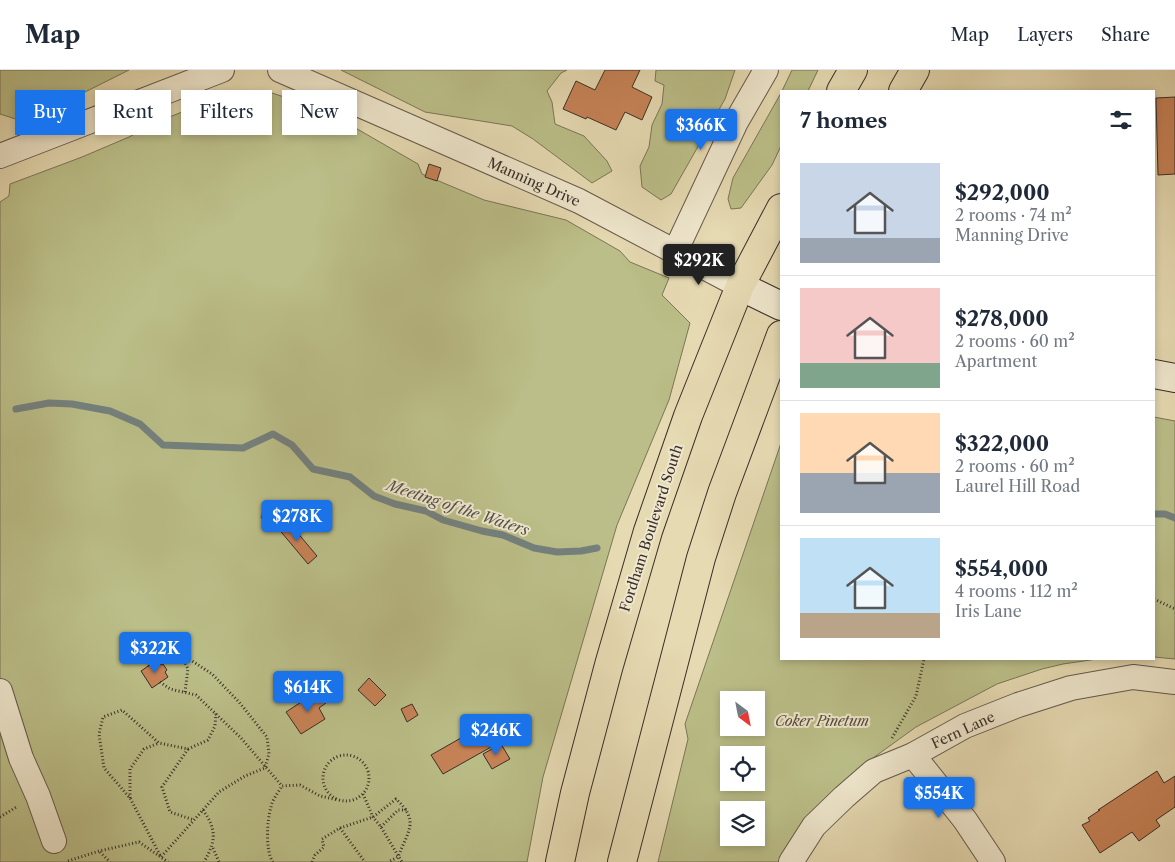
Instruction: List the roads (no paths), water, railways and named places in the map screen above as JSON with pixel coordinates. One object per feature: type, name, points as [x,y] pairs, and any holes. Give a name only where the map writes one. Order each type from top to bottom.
[{"type":"highway","points":[[843,90],[853,70]]},
{"type":"highway","points":[[904,90],[914,70]]},
{"type":"highway","name":"Fordham Boulevard South","points":[[560,862],[575,793],[606,674],[648,531],[688,416],[740,286],[780,210]]},
{"type":"highway","points":[[622,862],[701,558],[722,493],[780,338]]},
{"type":"street","points":[[0,156],[222,70]]},
{"type":"street","name":"Manning Drive","points":[[280,70],[579,201],[780,306]]},
{"type":"street","points":[[675,252],[736,122],[766,70]]},
{"type":"street","points":[[1155,374],[1175,378]]},
{"type":"street","name":"Fern Lane","points":[[791,862],[814,826],[874,771],[913,755],[965,726],[1018,705],[1071,688],[1133,677],[1175,682]]},
{"type":"street","points":[[0,691],[21,758],[38,796],[54,841]]},
{"type":"street","points":[[913,755],[965,820],[994,862]]},
{"type":"waterway","name":"Meeting of the Waters","points":[[16,409],[49,403],[72,404],[110,411],[140,424],[163,445],[243,448],[273,434],[292,445],[313,469],[350,477],[374,496],[395,504],[426,511],[443,520],[503,535],[534,548],[557,552],[597,548]]},
{"type":"waterway","name":"Meeting of the Waters","points":[[1155,514],[1165,514],[1175,518]]},
{"type":"park label","name":"Coker Pinetum","points":[[822,721]]}]
